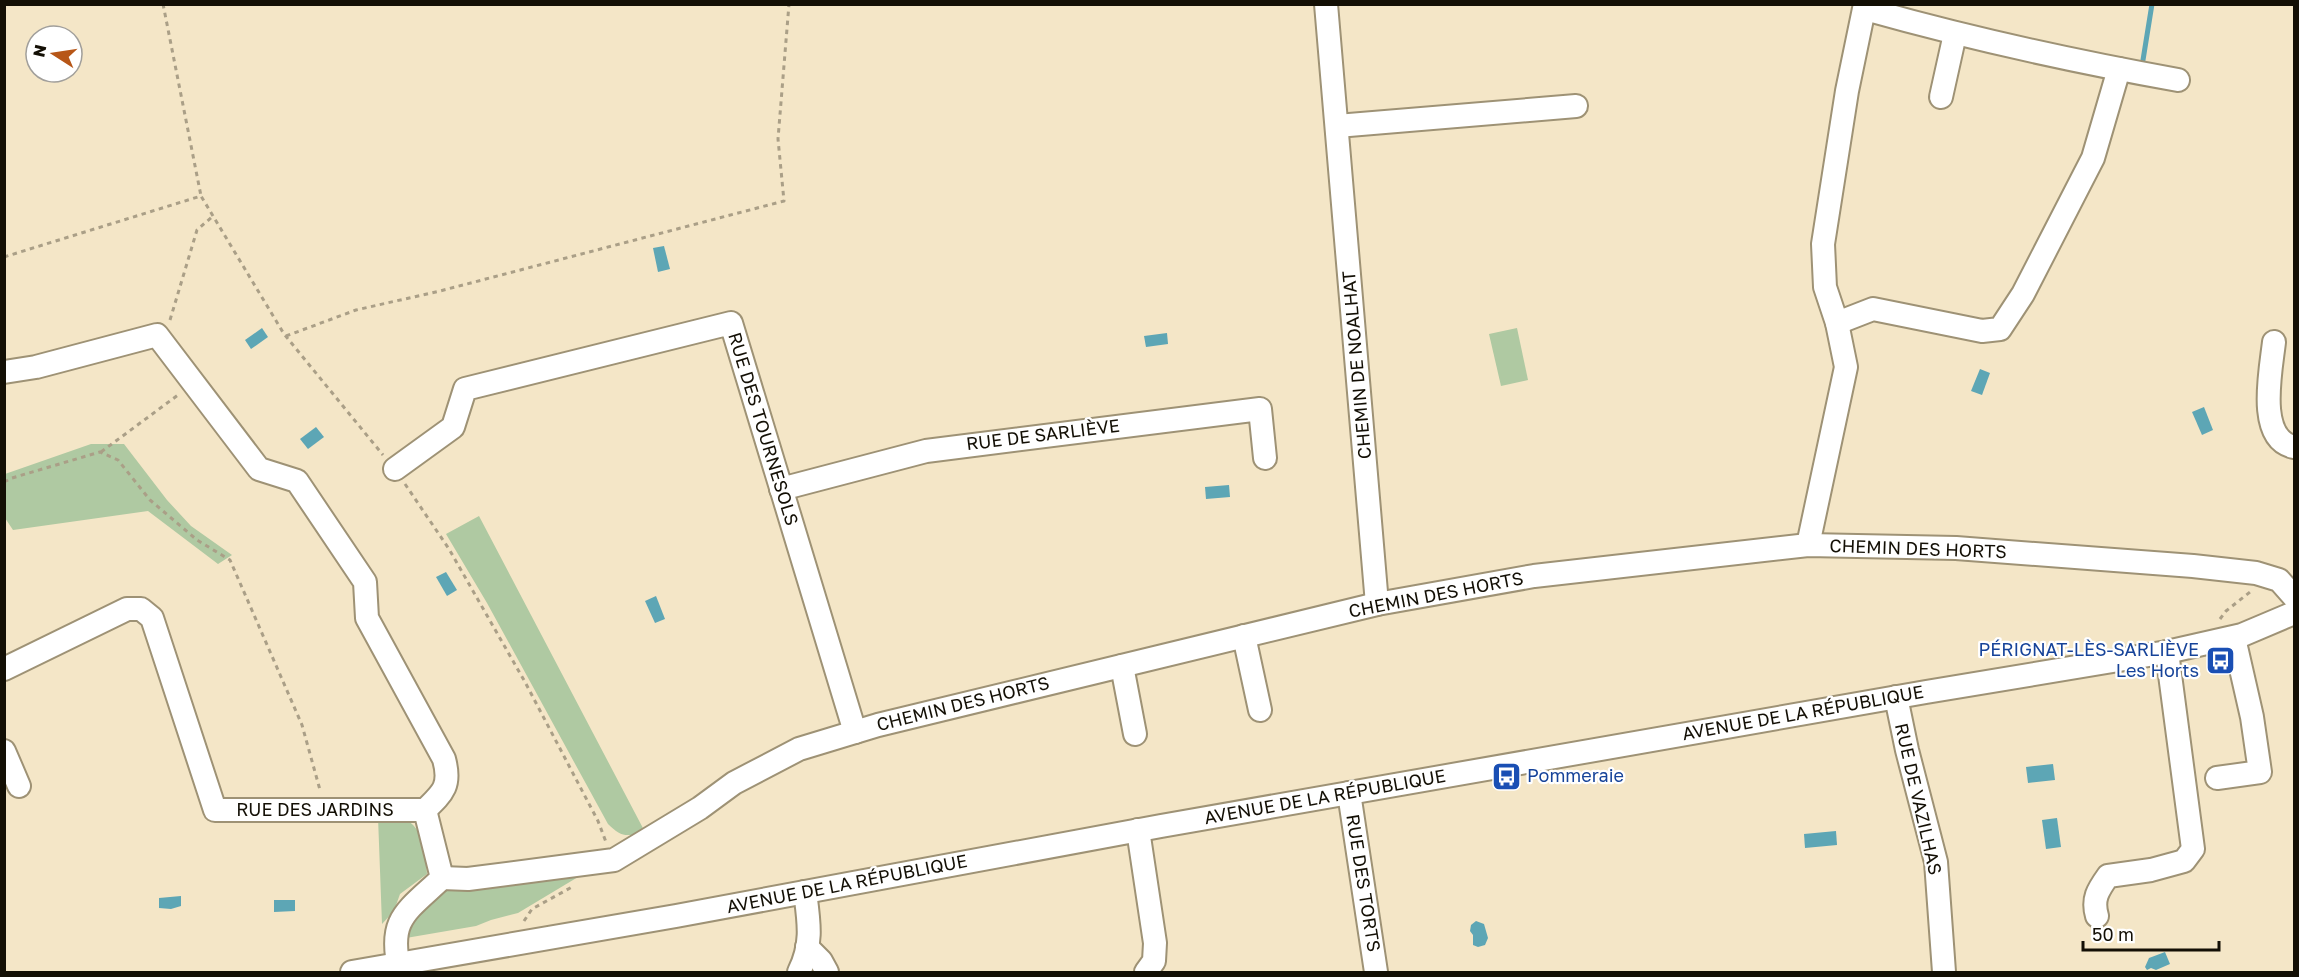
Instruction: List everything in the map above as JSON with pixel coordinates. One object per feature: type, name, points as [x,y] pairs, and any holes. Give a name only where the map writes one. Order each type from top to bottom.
[{"type":"street","name":"CHEMIN DE NOALHAT","points":[[1326,4],[1377,604]]},
{"type":"street","points":[[1808,545],[1846,367],[1837,323],[1825,287],[1823,244],[1845,102],[1865,7],[1954,34],[2178,80]]},
{"type":"street","points":[[1941,97],[1954,34]]},
{"type":"street","points":[[1837,323],[1873,309],[1982,331],[2000,329],[2023,294],[2094,158],[2119,69]]},
{"type":"street","points":[[1337,126],[1576,106]]},
{"type":"street","name":"RUE DES TOURNESOLS","points":[[395,469],[453,427],[465,389],[731,323],[855,732]]},
{"type":"street","points":[[4,372],[36,367],[157,335],[259,469],[297,481],[365,582],[367,618],[444,759],[449,776],[442,795],[425,810],[442,878]]},
{"type":"street","points":[[2274,342],[2269,416],[2284,445],[2295,447]]},
{"type":"street","name":"RUE DE SARLIÈVE","points":[[781,489],[926,451],[1260,409],[1265,458]]},
{"type":"street","name":"CHEMIN DES HORTS","points":[[614,860],[744,778],[799,749],[855,732],[1377,604],[1534,576],[1808,545],[1956,548],[2256,573],[2279,580],[2295,597]]},
{"type":"street","name":"RUE DES JARDINS","points":[[4,669],[127,609],[141,609],[152,618],[215,810],[425,810]]},
{"type":"street","name":"AVENUE DE LA RÉPUBLIQUE","points":[[352,972],[399,969],[1138,830],[1896,697],[2167,652],[2226,631],[2295,613]]},
{"type":"street","points":[[2217,778],[2260,772],[2252,717],[2226,631]]},
{"type":"street","points":[[1244,636],[1260,710]]},
{"type":"street","points":[[2097,916],[2094,905],[2099,889],[2108,876],[2151,870],[2184,861],[2193,849],[2167,652]]},
{"type":"street","points":[[1122,666],[1135,734]]},
{"type":"street","name":"RUE DE VAZILHAS","points":[[1896,697],[1936,862],[1944,972]]},
{"type":"street","points":[[4,751],[20,786]]},
{"type":"street","name":"RUE DES TORTS","points":[[1349,793],[1377,972]]},
{"type":"street","points":[[1138,830],[1155,943],[1154,961],[1146,972]]},
{"type":"street","points":[[399,969],[396,928],[406,912],[442,878],[468,879],[614,860]]},
{"type":"street","points":[[800,972],[805,961],[810,932],[805,892]]},
{"type":"street","points":[[807,947],[828,972]]},
{"type":"path","points":[[163,4],[201,196],[286,336],[395,469],[449,549],[525,682],[598,821],[614,860]]},
{"type":"path","points":[[286,336],[356,310],[440,291],[783,201],[778,139],[789,4]]},
{"type":"path","points":[[4,257],[201,196]]},
{"type":"path","points":[[157,335],[167,331],[197,230],[213,216]]},
{"type":"path","points":[[4,482],[100,452],[194,384]]},
{"type":"path","points":[[100,452],[118,460],[150,500],[197,540],[230,560],[302,725],[316,770],[324,810]]},
{"type":"path","points":[[2226,631],[2226,611],[2250,593],[2253,588],[2243,587]]},
{"type":"path","points":[[524,921],[532,909],[577,884]]},
{"type":"green space","points":[[1517,328],[1528,380],[1501,386],[1489,334]]},
{"type":"green space","points":[[91,444],[124,444],[167,500],[191,526],[232,555],[218,564],[148,511],[13,530],[5,518],[5,474]]},
{"type":"green space","points":[[479,516],[645,832],[624,835],[608,824],[487,603],[446,534]]},
{"type":"green space","points":[[396,816],[413,825],[422,840],[427,874],[400,894],[394,911],[382,924],[378,817]]},
{"type":"green space","points":[[583,874],[518,913],[476,926],[406,938],[408,924],[440,892],[518,879]]},
{"type":"water","points":[[664,246],[670,269],[658,272],[653,248]]},
{"type":"water","points":[[262,328],[268,337],[251,349],[245,340]]},
{"type":"water","points":[[1167,333],[1168,344],[1146,347],[1144,336]]},
{"type":"water","points":[[1980,369],[1990,373],[1982,395],[1971,391]]},
{"type":"water","points":[[2204,407],[2213,430],[2202,435],[2192,412]]},
{"type":"water","points":[[316,427],[324,437],[308,449],[300,439]]},
{"type":"water","points":[[1229,485],[1230,497],[1206,499],[1205,487]]},
{"type":"water","points":[[446,572],[457,590],[447,596],[436,577]]},
{"type":"water","points":[[656,596],[665,619],[655,623],[645,601]]},
{"type":"water","points":[[2053,764],[2055,780],[2028,783],[2026,767]]},
{"type":"water","points":[[2057,818],[2061,847],[2046,849],[2042,820]]},
{"type":"water","points":[[1836,831],[1837,845],[1805,848],[1804,834]]},
{"type":"water","points":[[181,896],[181,906],[171,909],[159,908],[159,898]]},
{"type":"water","points":[[274,900],[295,900],[295,911],[274,912]]},
{"type":"water","points":[[1476,921],[1484,924],[1488,938],[1485,945],[1478,947],[1473,945],[1473,935],[1470,931],[1471,925]]},
{"type":"water","points":[[2165,952],[2170,964],[2156,970],[2151,968],[2147,970],[2145,967],[2149,958]]},
{"type":"waterway","points":[[2143,60],[2152,4]]},
{"type":"place","name":"PÉRIGNAT-LÈS-SARLIÈVE Les Horts","points":[[2220,660]]},
{"type":"place","name":"Pommeraie","points":[[1506,776]]}]
